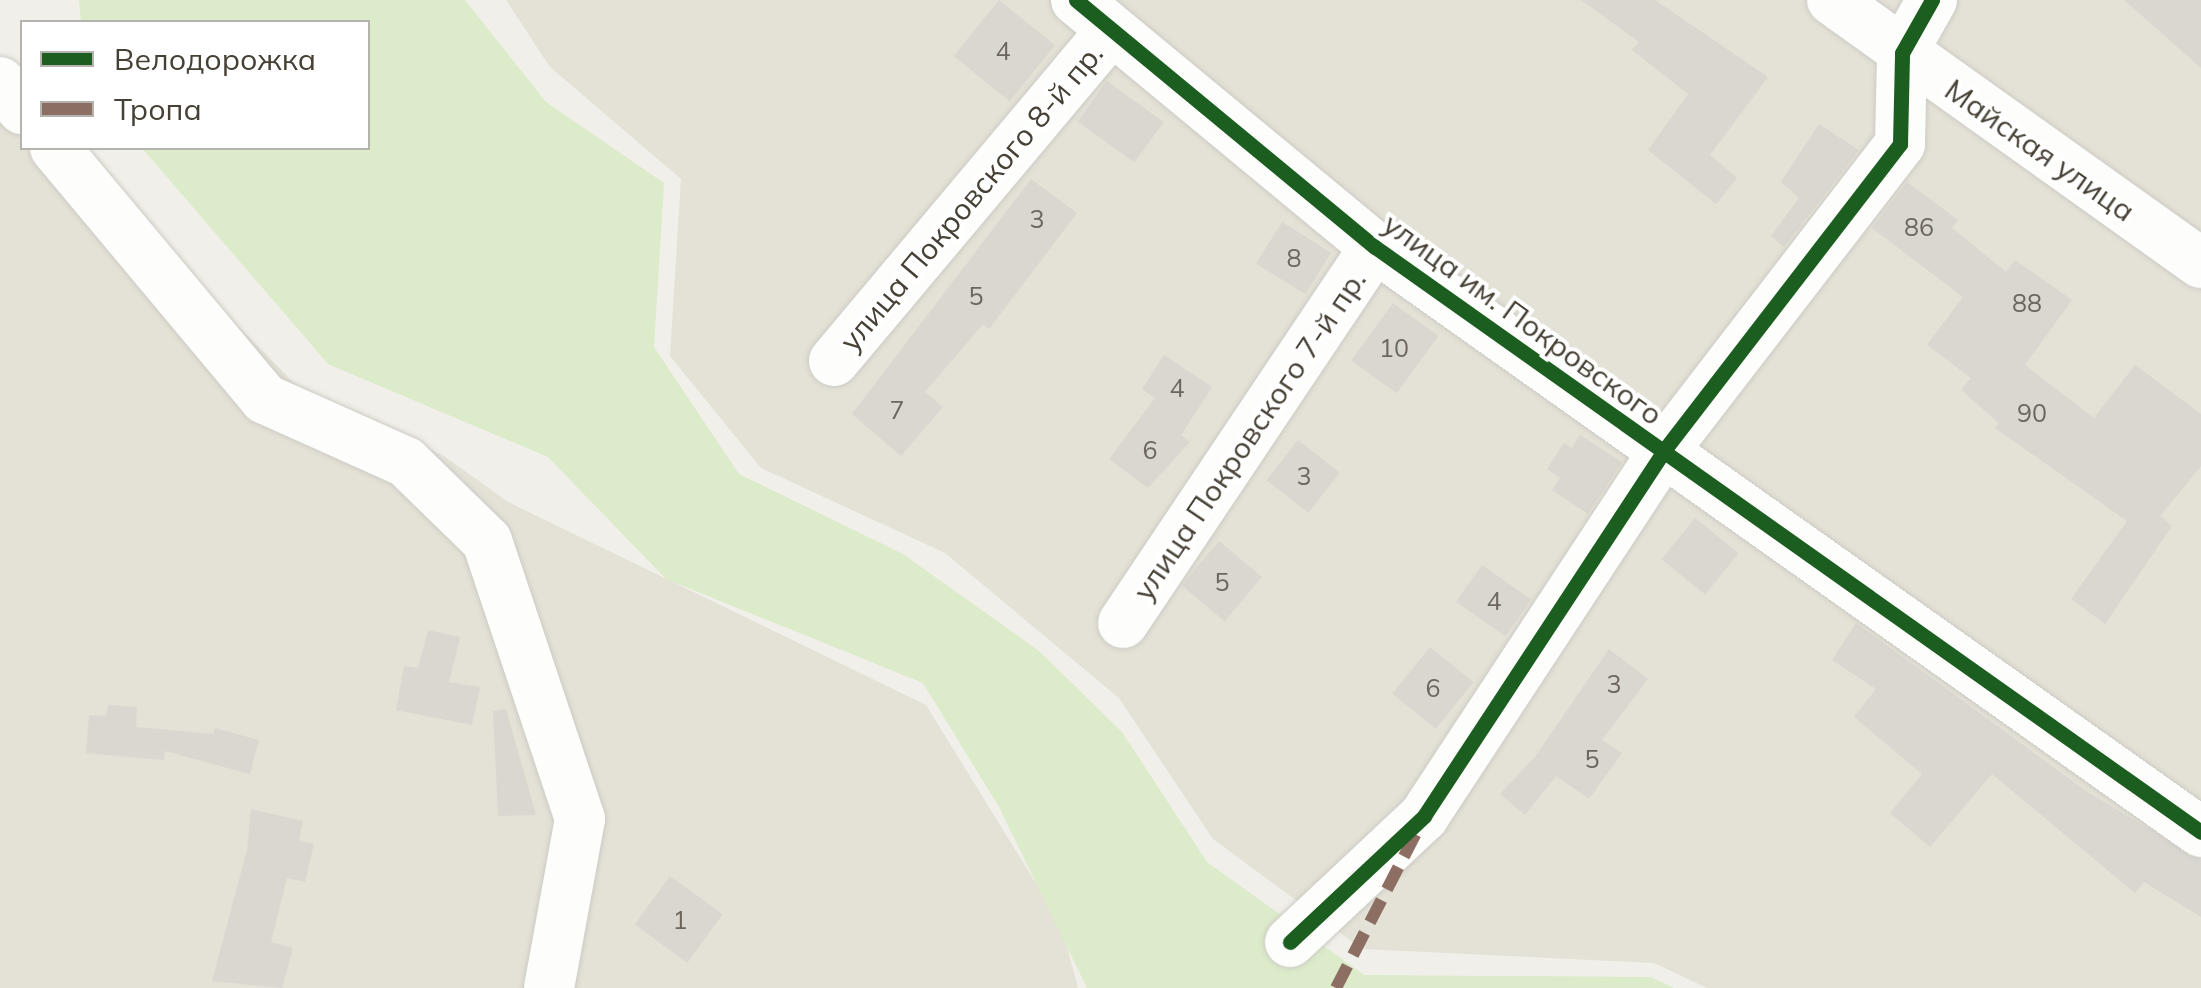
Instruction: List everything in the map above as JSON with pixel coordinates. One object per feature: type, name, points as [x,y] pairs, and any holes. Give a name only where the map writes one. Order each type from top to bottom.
[{"type":"street","name":"Майская улица","points":[[1832,0],[1902,54],[2201,263]]},
{"type":"street","points":[[1290,942],[1424,816],[1658,459],[1900,144],[1902,54],[1932,0]]},
{"type":"street","name":"улица им. Покровского","points":[[1092,16],[1375,247],[1658,459],[2201,832]]},
{"type":"street","name":"улица Покровского 8-й пр.","points":[[834,361],[1092,16]]},
{"type":"street","points":[[0,82],[20,107]]},
{"type":"street","points":[[57,150],[265,399],[406,462],[487,541],[580,819],[549,988]]},
{"type":"street","name":"улица Покровского 7-й пр.","points":[[1123,623],[1375,247]]},
{"type":"shaded area","points":[[506,0],[2201,0],[2201,988],[1707,988],[1654,963],[1362,949],[1213,839],[1119,698],[945,553],[761,468],[670,356],[681,179],[550,67]]},
{"type":"shaded area","points":[[0,85],[20,106],[20,150],[64,150],[296,385],[444,456],[508,502],[926,705],[1061,924],[1078,988],[0,988]]},
{"type":"green space","points":[[79,0],[465,0],[546,102],[664,183],[654,347],[739,474],[903,554],[1039,651],[1122,732],[1207,862],[1364,975],[1651,977],[1674,988],[1087,988],[999,807],[923,683],[666,579],[548,457],[328,364],[144,150],[370,150],[370,20],[81,20]]},
{"type":"building","points":[[999,0],[1055,45],[1010,101],[954,56]]},
{"type":"building","points":[[1581,0],[1655,0],[1768,77],[1710,155],[1737,178],[1716,204],[1648,150],[1688,94],[1632,50],[1639,42]]},
{"type":"building","points":[[2124,0],[2201,0],[2201,68]]},
{"type":"building","points":[[1107,81],[1164,122],[1134,163],[1078,121]]},
{"type":"building","points":[[1819,124],[1859,150],[1784,247],[1771,236],[1799,198],[1781,182]]},
{"type":"building","points":[[1031,179],[1077,213],[989,329],[983,324],[925,392],[943,407],[901,456],[852,414]]},
{"type":"building","points":[[1907,182],[1958,220],[1952,228],[2006,272],[2015,260],[2072,300],[2025,365],[2094,418],[2135,365],[2201,414],[2201,466],[2160,516],[2172,526],[2105,624],[2071,599],[2127,521],[1995,428],[1999,423],[1961,390],[1971,378],[1927,345],[1963,297],[1872,228]]},
{"type":"building","points":[[1282,222],[1331,253],[1305,294],[1256,264]]},
{"type":"building","points":[[1393,303],[1438,336],[1397,393],[1351,360]]},
{"type":"building","points":[[1164,355],[1212,387],[1181,435],[1190,442],[1148,488],[1109,459],[1155,398],[1142,389]]},
{"type":"building","points":[[1580,435],[1622,462],[1588,514],[1552,490],[1560,478],[1547,469],[1564,443],[1572,448]]},
{"type":"building","points":[[1298,440],[1340,473],[1308,513],[1267,480]]},
{"type":"building","points":[[1695,518],[1739,553],[1705,594],[1662,559]]},
{"type":"building","points":[[1219,541],[1262,577],[1225,621],[1182,585]]},
{"type":"building","points":[[1482,565],[1531,599],[1505,636],[1456,602]]},
{"type":"building","points":[[1856,623],[2089,793],[2201,860],[2201,917],[2144,882],[2135,893],[1992,774],[1930,847],[1890,813],[1922,774],[1854,717],[1876,689],[1832,660]]},
{"type":"building","points":[[428,630],[460,637],[449,682],[480,687],[472,725],[396,710],[404,666],[418,668]]},
{"type":"building","points":[[1430,647],[1474,682],[1436,729],[1392,694]]},
{"type":"building","points":[[1609,649],[1648,679],[1602,740],[1622,753],[1589,799],[1556,776],[1525,815],[1500,794],[1535,757]]},
{"type":"building","points":[[108,705],[137,707],[136,727],[213,734],[215,728],[259,740],[250,774],[165,751],[164,760],[86,753],[89,715],[106,716]]},
{"type":"building","points":[[506,709],[536,815],[498,816],[493,711]]},
{"type":"building","points":[[251,809],[303,821],[299,840],[314,844],[305,882],[287,878],[271,942],[293,948],[282,988],[212,981],[247,850]]},
{"type":"building","points":[[670,876],[723,914],[687,963],[635,925]]},
{"type":"marked path","points":[[1336,988],[1416,833]]},
{"type":"cycle path","points":[[1076,0],[1375,247],[2201,832]]},
{"type":"cycle path","points":[[1290,942],[1424,816],[1662,453],[1900,144],[1902,53],[1932,0]]}]
